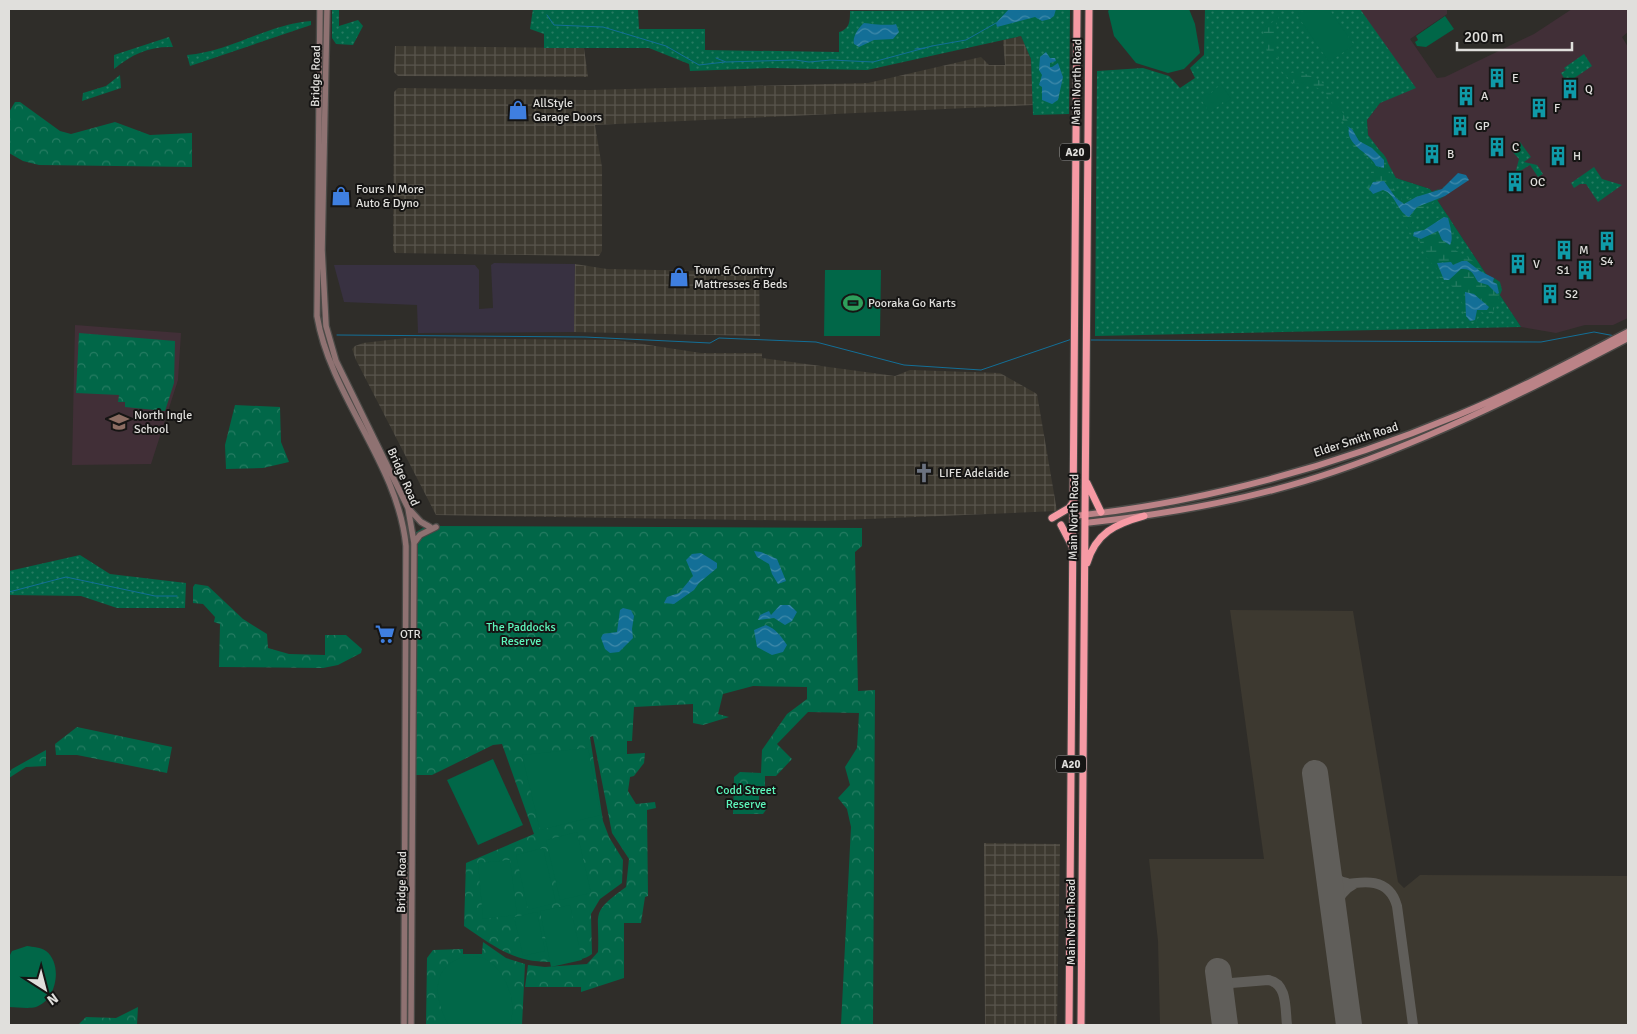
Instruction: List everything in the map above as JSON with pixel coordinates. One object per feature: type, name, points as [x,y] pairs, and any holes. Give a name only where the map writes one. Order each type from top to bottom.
[{"type":"highway","name":"Main North Road","points":[[1069,1025],[1074,516],[1074,266],[1078,9]]},
{"type":"highway","name":"Main North Road","points":[[1082,1025],[1086,253],[1090,9]]},
{"type":"highway","points":[[1086,253],[1080,264],[1074,266],[1079,271],[1086,288]]},
{"type":"highway","points":[[1086,481],[1101,512]]},
{"type":"highway","points":[[1052,518],[1068,508],[1074,501]]},
{"type":"highway","points":[[1084,570],[1090,551],[1101,535],[1114,526],[1144,516]]},
{"type":"highway","points":[[1061,525],[1073,548]]},
{"type":"main road","name":"Bridge Road","points":[[320,9],[323,19],[317,316],[324,348],[389,485],[404,528],[413,827],[412,890],[404,1025]]},
{"type":"main road","name":"Bridge Road","points":[[323,19],[327,9]]},
{"type":"main road","name":"Bridge Road","points":[[319,257],[324,318],[333,354],[408,508],[414,543],[409,652],[405,890],[411,1025]]},
{"type":"main road","name":"Elder Smith Road","points":[[1085,523],[1198,508],[1281,488],[1335,472],[1399,448],[1472,417],[1615,342],[1628,332]]},
{"type":"main road","name":"Elder Smith Road","points":[[1074,516],[1177,500],[1280,476],[1384,443],[1459,415],[1615,342],[1628,338]]},
{"type":"main road","points":[[1384,443],[1399,448],[1406,435]]},
{"type":"main road","points":[[408,508],[421,522],[433,527],[414,543]]},
{"type":"main road","points":[[406,827],[413,827]]},
{"type":"main road","points":[[405,890],[412,890]]},
{"type":"shaded area","points":[[1360,9],[1447,9],[1447,14],[1410,39],[1437,78],[1445,77],[1534,34],[1572,9],[1628,9],[1628,32],[1622,37],[1628,47],[1628,318],[1613,325],[1585,325],[1556,333],[1521,327],[1430,189],[1396,178],[1368,135],[1367,120],[1380,103]]},
{"type":"shaded area","points":[[1021,36],[1031,59],[1033,105],[595,125],[602,167],[602,251],[599,256],[395,253],[393,250],[394,92],[398,88],[590,90],[868,83],[981,57],[989,65],[1005,65],[1003,40]]},
{"type":"shaded area","points":[[395,46],[584,48],[588,77],[398,76],[394,72]]},
{"type":"shaded area","points":[[494,263],[575,264],[574,332],[418,333],[417,305],[344,302],[334,265],[475,265],[479,270],[479,309],[493,308],[491,265]]},
{"type":"shaded area","points":[[575,264],[607,269],[759,272],[760,336],[574,332]]},
{"type":"shaded area","name":"North Ingle School","points":[[75,325],[181,333],[178,380],[151,464],[72,465]]},
{"type":"shaded area","points":[[406,338],[616,340],[701,353],[762,353],[762,358],[895,376],[910,370],[1000,373],[1037,394],[1057,511],[820,521],[436,515],[352,349],[363,343]]},
{"type":"shaded area","points":[[1230,610],[1353,611],[1398,882],[1404,888],[1420,875],[1628,876],[1628,1025],[1160,1025],[1158,941],[1149,859],[1264,859]]},
{"type":"shaded area","points":[[984,843],[1060,844],[1057,1025],[985,1025]]},
{"type":"green space","points":[[332,9],[339,9],[339,26],[358,20],[363,26],[353,45],[336,44],[332,38]]},
{"type":"green space","points":[[533,9],[638,10],[639,29],[705,29],[705,50],[839,52],[839,32],[847,27],[850,11],[1070,9],[1069,114],[1033,115],[1031,59],[1021,36],[867,70],[771,68],[690,71],[689,64],[649,48],[544,48],[544,34],[530,29]]},
{"type":"green space","points":[[1110,9],[1189,9],[1195,24],[1200,53],[1184,69],[1168,73],[1136,63],[1114,36],[1108,11]]},
{"type":"green space","points":[[1205,9],[1360,9],[1416,88],[1380,103],[1367,120],[1368,135],[1384,156],[1396,178],[1430,189],[1521,327],[1095,336],[1097,71],[1143,68],[1169,76],[1180,88],[1195,78],[1190,68],[1204,55]]},
{"type":"green space","points":[[1277,9],[1281,9],[1275,34],[1275,44],[1279,61],[1284,68],[1290,73],[1301,73],[1312,77],[1324,85],[1356,133],[1365,142],[1384,154],[1389,167],[1390,184],[1404,202],[1417,194],[1429,192],[1404,204],[1380,182],[1373,183],[1370,186],[1377,191],[1382,191],[1390,194],[1404,214],[1411,216],[1418,207],[1445,196],[1418,212],[1412,222],[1411,229],[1423,229],[1434,219],[1447,215],[1452,223],[1455,250],[1472,260],[1483,271],[1462,261],[1453,265],[1442,262],[1438,266],[1441,275],[1467,269],[1474,273],[1476,279],[1499,292],[1493,282],[1494,278],[1500,282],[1502,290],[1491,316],[1479,311],[1476,322],[1466,321],[1458,292],[1449,284],[1441,281],[1436,268],[1425,256],[1420,242],[1410,236],[1405,219],[1386,193],[1383,192],[1371,196],[1368,188],[1373,165],[1370,158],[1359,153],[1347,139],[1346,126],[1323,89],[1293,83],[1267,53],[1263,29],[1274,21]],"holes":[[[1349,126],[1359,141],[1379,154],[1379,168],[1373,159],[1356,145],[1350,137]],[[1444,217],[1448,218],[1451,231],[1448,246],[1438,231],[1424,237],[1415,233],[1424,230]]]},
{"type":"green space","points":[[1306,9],[1329,9],[1354,45],[1329,62],[1297,15]]},
{"type":"green space","points":[[1445,16],[1454,29],[1426,47],[1417,46],[1415,42],[1418,40],[1416,36]]},
{"type":"green space","points":[[311,21],[311,25],[190,66],[187,55],[218,49],[280,27]]},
{"type":"green space","points":[[169,37],[173,47],[157,48],[142,52],[114,69],[114,55]]},
{"type":"green space","points":[[1584,54],[1592,66],[1567,83],[1561,73],[1566,70],[1564,68]]},
{"type":"green space","points":[[120,75],[121,88],[82,101],[83,93],[106,86]]},
{"type":"green space","points":[[1221,84],[1231,99],[1224,104],[1223,102],[1210,113],[1200,98],[1207,93],[1209,95]]},
{"type":"green space","points":[[15,102],[20,102],[60,131],[71,134],[115,122],[150,135],[192,133],[192,167],[39,165],[23,161],[9,153],[9,112]]},
{"type":"green space","points":[[1520,142],[1531,157],[1524,162],[1537,165],[1543,174],[1538,177],[1530,165],[1515,174],[1519,159],[1511,150]]},
{"type":"green space","points":[[1594,167],[1602,179],[1622,185],[1598,202],[1586,184],[1580,184],[1574,188],[1571,183]]},
{"type":"green space","name":"Pooraka Go Karts","points":[[825,270],[881,270],[880,336],[824,336]]},
{"type":"green space","points":[[79,333],[175,341],[174,383],[165,411],[125,407],[125,402],[118,402],[119,395],[76,393]]},
{"type":"green space","points":[[235,405],[280,407],[281,442],[289,462],[263,468],[226,469],[225,445]]},
{"type":"green space","name":"The Paddocks Reserve","points":[[431,526],[862,528],[862,546],[855,552],[858,691],[875,690],[873,1025],[841,1025],[851,827],[847,809],[838,798],[850,785],[845,767],[857,748],[859,713],[808,712],[777,744],[792,759],[776,776],[765,776],[765,788],[759,788],[759,801],[768,807],[763,814],[733,814],[734,777],[740,772],[761,773],[762,750],[787,714],[807,699],[807,687],[753,686],[723,694],[718,714],[729,717],[703,725],[693,723],[693,704],[634,707],[632,741],[627,741],[627,754],[645,753],[644,763],[634,776],[630,777],[628,791],[636,804],[655,802],[656,808],[647,810],[648,896],[645,897],[641,923],[624,923],[624,978],[581,992],[581,987],[525,987],[528,965],[545,967],[587,964],[598,952],[598,921],[601,909],[626,887],[629,859],[612,833],[593,736],[590,737],[603,821],[609,837],[623,860],[622,883],[600,899],[591,914],[592,954],[583,959],[567,961],[551,962],[524,959],[501,950],[464,926],[466,863],[534,834],[502,744],[493,745],[432,775],[413,775],[413,534]]},
{"type":"green space","points":[[80,555],[110,574],[186,583],[185,608],[117,608],[81,596],[9,595],[9,571]]},
{"type":"green space","points":[[195,584],[208,586],[243,619],[267,634],[268,648],[289,654],[325,655],[325,635],[346,635],[362,649],[361,653],[338,665],[323,668],[219,667],[220,624],[214,622],[215,617],[203,604],[193,603],[193,587]]},
{"type":"green space","points":[[77,727],[172,747],[167,773],[77,755],[56,755],[55,744]]},
{"type":"green space","points":[[588,748],[601,815],[540,830],[522,755]]},
{"type":"green space","points":[[46,750],[46,766],[26,767],[9,778],[9,772],[12,769]]},
{"type":"green space","points":[[493,759],[523,825],[478,845],[447,780]]},
{"type":"green space","points":[[577,832],[591,893],[560,900],[546,840]]},
{"type":"green space","points":[[543,848],[556,903],[528,910],[516,855]]},
{"type":"green space","points":[[510,860],[517,915],[483,919],[478,863]]},
{"type":"green space","points":[[570,905],[582,960],[551,967],[540,911]]},
{"type":"green space","points":[[537,912],[545,951],[523,956],[514,917]]},
{"type":"green space","points":[[483,942],[506,958],[525,964],[522,1025],[426,1025],[427,958],[433,950],[463,949],[463,954],[482,954]]},
{"type":"green space","points":[[27,946],[42,949],[51,957],[55,964],[56,973],[53,990],[43,1003],[36,1007],[9,1007],[9,957],[12,951]]},
{"type":"green space","points":[[466,956],[486,959],[501,973],[512,1000],[512,1017],[509,1025],[448,1024],[440,1003],[438,983],[446,967]]},
{"type":"green space","points":[[138,1007],[137,1025],[78,1025],[86,1017],[116,1018]]},
{"type":"water","points":[[1009,9],[1056,9],[1054,16],[1050,19],[1042,21],[1035,17],[997,27],[996,23]]},
{"type":"water","points":[[864,23],[896,24],[899,32],[893,39],[874,40],[859,47],[854,44],[854,38]]},
{"type":"water","points":[[1046,52],[1050,58],[1055,58],[1056,61],[1050,63],[1050,67],[1058,63],[1063,77],[1058,100],[1052,104],[1042,100],[1042,87],[1039,85],[1042,75],[1039,70],[1040,57]]},
{"type":"water","points":[[1347,126],[1352,129],[1359,141],[1372,148],[1384,160],[1384,168],[1376,166],[1354,144]]},
{"type":"water","points":[[1458,173],[1466,175],[1469,180],[1445,196],[1417,207],[1409,217],[1405,215],[1387,192],[1383,190],[1373,194],[1369,189],[1373,182],[1384,181],[1396,198],[1404,204],[1416,197],[1442,189]]},
{"type":"water","points":[[1444,217],[1448,218],[1451,228],[1452,239],[1450,245],[1442,240],[1438,231],[1421,239],[1413,236],[1414,232],[1424,230]]},
{"type":"water","points":[[1467,261],[1480,271],[1494,278],[1493,282],[1497,284],[1499,293],[1497,294],[1488,285],[1478,282],[1468,269],[1461,269],[1449,280],[1444,280],[1437,263],[1451,262],[1453,265]]},
{"type":"water","points":[[1465,292],[1474,294],[1489,307],[1487,310],[1477,310],[1475,320],[1470,321],[1466,316]]},
{"type":"water","points":[[754,551],[777,559],[786,581],[778,584],[769,564],[757,557]]},
{"type":"water","points":[[701,553],[717,563],[717,568],[699,583],[694,590],[674,604],[664,603],[667,597],[679,593],[693,576],[686,560],[692,554]]},
{"type":"water","points":[[780,605],[790,605],[797,612],[792,621],[785,625],[774,618],[758,620],[760,615],[769,611],[771,615]]},
{"type":"water","points":[[623,608],[631,610],[634,616],[633,638],[619,652],[610,653],[605,649],[601,638],[603,634],[617,632],[620,610]]},
{"type":"water","points":[[766,625],[778,633],[787,645],[783,652],[772,655],[757,647],[754,630]]},
{"type":"waterway","points":[[547,15],[554,25],[603,27],[666,46],[699,65],[725,62]]},
{"type":"waterway","points":[[932,46],[966,40],[996,23]]},
{"type":"waterway","points":[[716,58],[726,62],[795,60],[809,62],[831,60],[873,62],[932,46]]},
{"type":"waterway","points":[[915,49],[925,48]]},
{"type":"waterway","points":[[1091,340],[1541,342],[1594,332],[1615,336]]},
{"type":"waterway","points":[[337,335],[585,337],[710,343],[719,338],[816,342],[904,365],[981,370],[1072,339]]},
{"type":"waterway","points":[[9,592],[66,577],[155,596],[177,596]]},
{"type":"taxiway","points":[[1323,829],[1325,853],[1329,869],[1333,876],[1347,883]]},
{"type":"taxiway","points":[[1340,885],[1366,882],[1375,883],[1388,890],[1393,897],[1397,906],[1413,1025]]},
{"type":"taxiway","points":[[1339,950],[1336,922],[1337,904],[1340,896],[1354,884]]},
{"type":"taxiway","points":[[1219,984],[1268,980],[1274,982],[1279,986],[1284,998],[1287,1025]]},
{"type":"taxiway","points":[[1225,1023],[1222,1006],[1223,995],[1227,986],[1232,983]]},
{"type":"runway","points":[[1315,773],[1349,1025]]},
{"type":"runway","points":[[1218,971],[1225,1025]]},
{"type":"place","name":"E","points":[[1497,78]]},
{"type":"place","name":"Q","points":[[1570,89]]},
{"type":"place","name":"A","points":[[1466,96]]},
{"type":"place","name":"F","points":[[1539,108]]},
{"type":"place","name":"AllStyle Garage Doors","points":[[518,110]]},
{"type":"place","name":"GP","points":[[1460,126]]},
{"type":"place","name":"C","points":[[1497,147]]},
{"type":"place","name":"B","points":[[1432,154]]},
{"type":"place","name":"H","points":[[1558,156]]},
{"type":"place","name":"OC","points":[[1515,182]]},
{"type":"place","name":"Fours N More Auto & Dyno","points":[[341,196]]},
{"type":"place","name":"S4","points":[[1607,241]]},
{"type":"place","name":"M","points":[[1564,250]]},
{"type":"place","name":"V","points":[[1518,264]]},
{"type":"place","name":"S1","points":[[1585,270]]},
{"type":"place","name":"Town & Country Mattresses & Beds","points":[[679,277]]},
{"type":"place","name":"S2","points":[[1550,294]]},
{"type":"place","name":"Pooraka Go Karts","points":[[853,303]]},
{"type":"place","name":"North Ingle School","points":[[119,422]]},
{"type":"place","name":"LIFE Adelaide","points":[[924,473]]},
{"type":"place","name":"OTR","points":[[385,634]]},
{"type":"park label","name":"Codd Street Reserve","points":[[746,797]]}]
